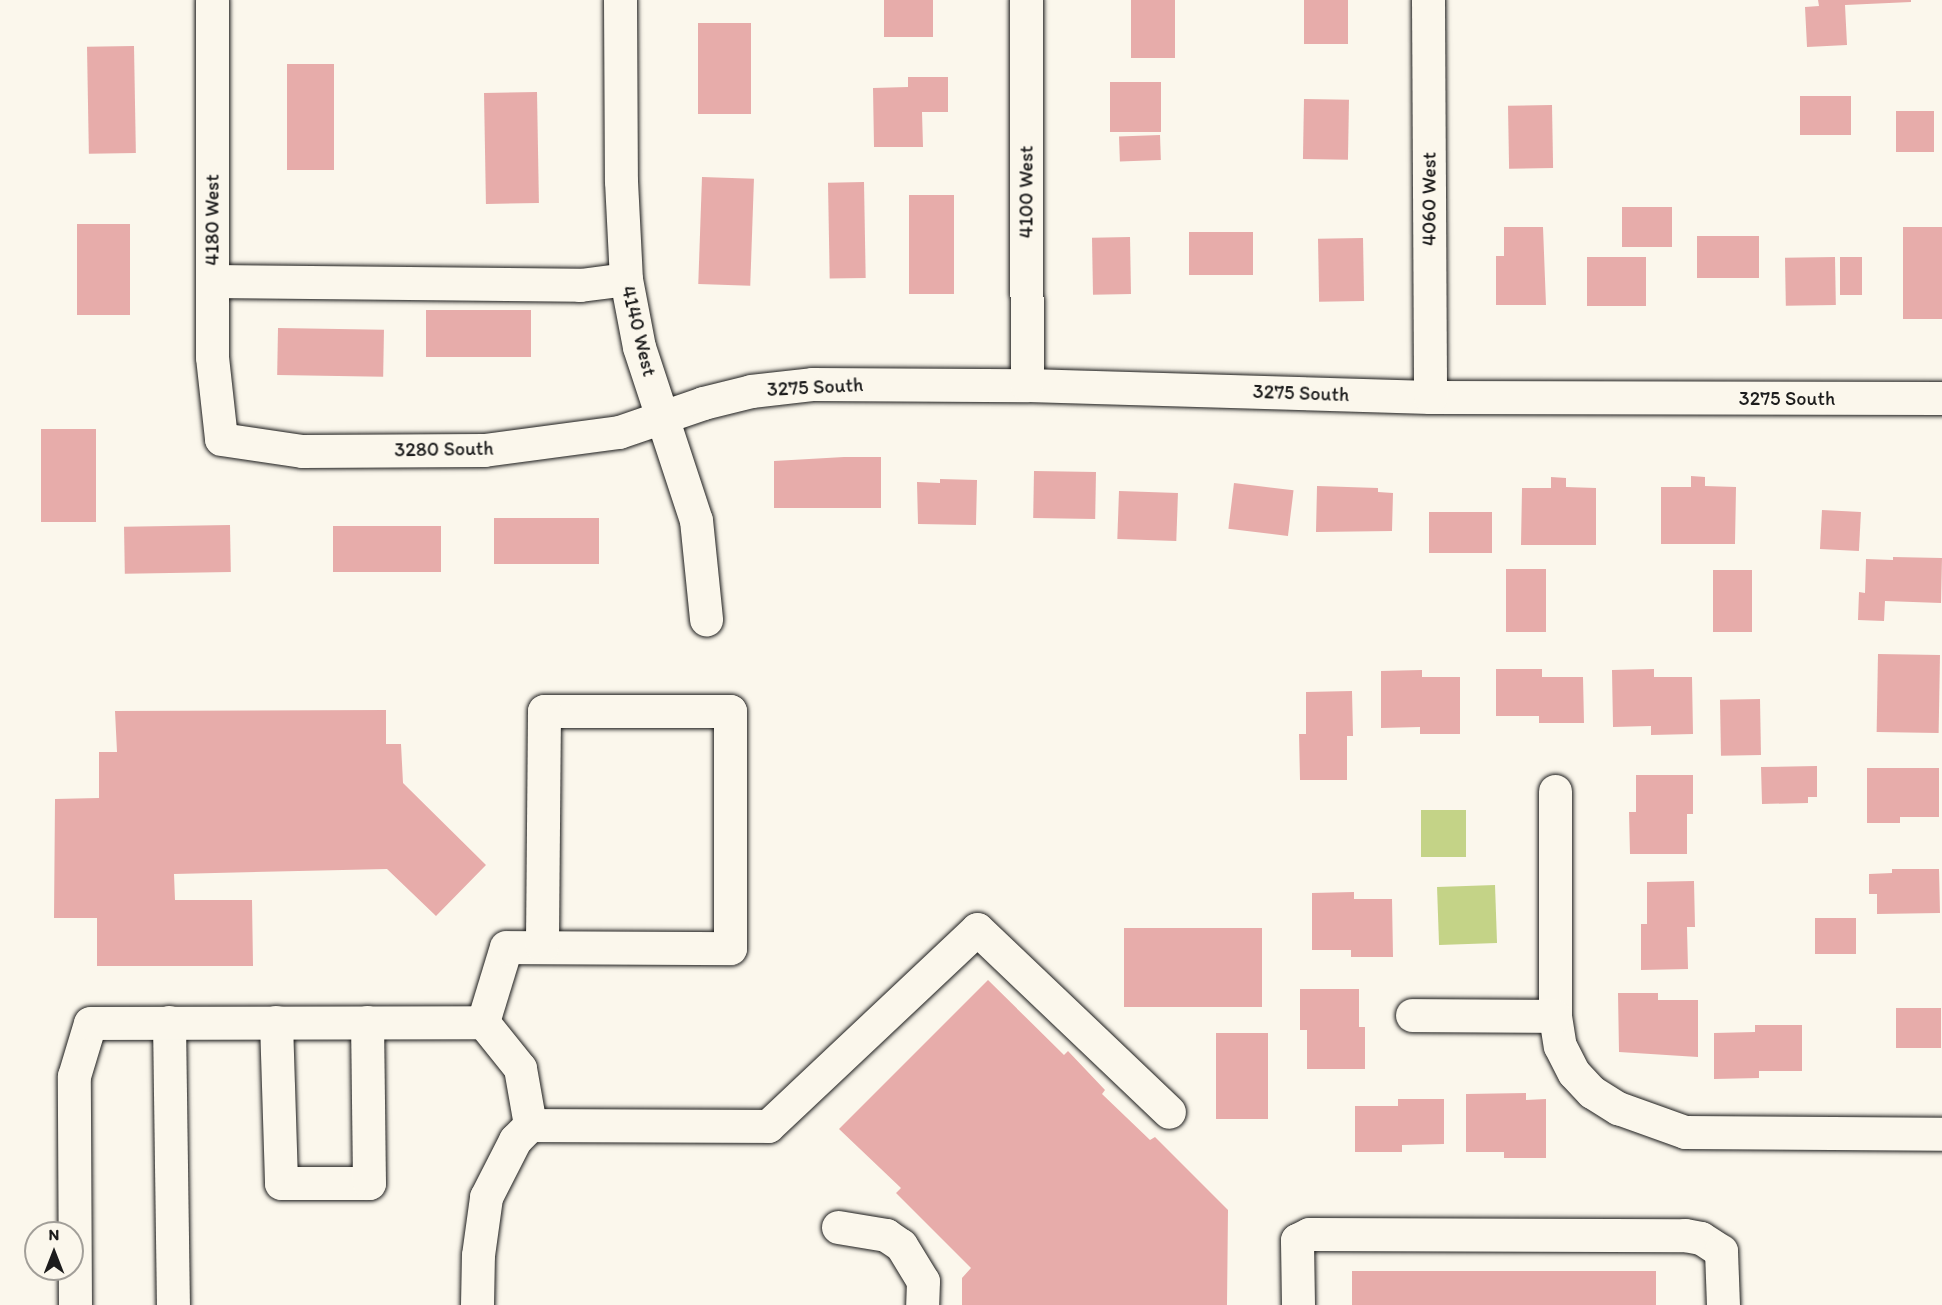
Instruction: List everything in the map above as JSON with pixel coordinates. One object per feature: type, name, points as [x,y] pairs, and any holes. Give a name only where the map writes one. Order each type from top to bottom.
[{"type":"street","name":"4180 West","points":[[212,0],[212,357],[221,439]]},
{"type":"street","name":"4140 West","points":[[620,0],[621,182],[626,279],[639,347],[664,417],[696,520],[706,619]]},
{"type":"street","name":"4100 West","points":[[1026,0],[1027,385]]},
{"type":"street","name":"4060 West","points":[[1428,0],[1430,398]]},
{"type":"street","points":[[212,281],[580,285],[626,279]]},
{"type":"street","name":"3275 South","points":[[664,417],[751,391],[812,384],[1027,385],[1430,398],[1942,398]]},
{"type":"street","name":"3280 South","points":[[221,439],[302,451],[484,450],[619,432],[664,417]]},
{"type":"street","points":[[483,1022],[506,947],[730,948],[730,711],[544,711],[542,946]]},
{"type":"street","points":[[1555,791],[1555,1016],[1560,1046],[1574,1073],[1586,1086],[1618,1108],[1685,1131],[1718,1134],[1942,1134]]},
{"type":"street","points":[[477,1305],[479,1246],[486,1197],[515,1140],[530,1125],[768,1126],[977,929],[1169,1112]]},
{"type":"street","points":[[1413,1015],[1555,1016]]},
{"type":"street","points":[[169,1022],[173,1305]]},
{"type":"street","points":[[276,1022],[281,1183],[369,1184],[367,1022]]},
{"type":"street","points":[[75,1305],[74,1076],[90,1023],[483,1022]]},
{"type":"street","points":[[483,1022],[520,1068],[530,1125]]},
{"type":"street","points":[[838,1227],[886,1235],[902,1245],[923,1281],[922,1305]]},
{"type":"street","points":[[1298,1305],[1297,1240],[1309,1234],[1685,1235],[1701,1238],[1721,1251],[1723,1305]]},
{"type":"green space","points":[[1421,810],[1466,810],[1466,857],[1421,857]]},
{"type":"green space","points":[[1495,885],[1497,943],[1439,945],[1437,887]]},
{"type":"building","points":[[884,0],[933,0],[933,37],[884,37]]},
{"type":"building","points":[[1131,0],[1175,0],[1175,58],[1131,58]]},
{"type":"building","points":[[1304,0],[1348,0],[1348,44],[1304,44]]},
{"type":"building","points":[[1818,0],[1911,0],[1911,2],[1845,5],[1847,45],[1807,47],[1805,7],[1819,6]]},
{"type":"building","points":[[698,23],[751,23],[751,114],[698,114]]},
{"type":"building","points":[[134,46],[136,153],[89,154],[87,47]]},
{"type":"building","points":[[287,64],[334,64],[334,170],[287,170]]},
{"type":"building","points":[[908,77],[948,77],[948,112],[922,112],[923,147],[874,147],[873,88],[908,87]]},
{"type":"building","points":[[1110,82],[1161,82],[1161,132],[1110,132]]},
{"type":"building","points":[[537,92],[539,203],[486,204],[484,93]]},
{"type":"building","points":[[1800,96],[1851,96],[1851,135],[1800,135]]},
{"type":"building","points":[[1304,99],[1349,100],[1348,160],[1303,159]]},
{"type":"building","points":[[1552,105],[1553,168],[1509,169],[1508,106]]},
{"type":"building","points":[[1896,111],[1934,111],[1934,152],[1896,152]]},
{"type":"building","points":[[1160,135],[1161,160],[1120,161],[1119,136]]},
{"type":"building","points":[[702,177],[754,179],[750,286],[698,284]]},
{"type":"building","points":[[864,182],[866,278],[830,279],[828,183]]},
{"type":"building","points":[[909,195],[954,195],[954,294],[909,294]]},
{"type":"building","points":[[1622,207],[1672,207],[1672,247],[1622,247]]},
{"type":"building","points":[[77,224],[130,224],[130,315],[77,315]]},
{"type":"building","points":[[1504,227],[1543,227],[1546,305],[1496,305],[1496,256],[1504,256]]},
{"type":"building","points":[[1903,227],[1942,227],[1942,319],[1903,319]]},
{"type":"building","points":[[1189,232],[1253,232],[1253,275],[1189,275]]},
{"type":"building","points":[[1697,236],[1759,236],[1759,278],[1697,278]]},
{"type":"building","points":[[1130,237],[1131,294],[1093,295],[1092,238]]},
{"type":"building","points":[[1363,238],[1364,301],[1319,302],[1318,239]]},
{"type":"building","points":[[1587,257],[1646,257],[1646,306],[1587,306]]},
{"type":"building","points":[[1835,257],[1836,305],[1786,306],[1785,258]]},
{"type":"building","points":[[1840,257],[1862,257],[1862,295],[1840,295]]},
{"type":"building","points":[[426,310],[531,310],[531,357],[426,357]]},
{"type":"building","points":[[278,328],[384,330],[383,377],[277,375]]},
{"type":"building","points":[[41,429],[96,429],[96,522],[41,522]]},
{"type":"building","points":[[881,457],[881,508],[774,508],[774,461]]},
{"type":"building","points":[[1034,471],[1096,472],[1095,519],[1033,518]]},
{"type":"building","points":[[1691,476],[1705,477],[1705,486],[1736,487],[1735,544],[1661,544],[1661,487],[1691,487]]},
{"type":"building","points":[[1551,477],[1566,478],[1566,487],[1596,488],[1596,545],[1521,545],[1522,488],[1551,488]]},
{"type":"building","points":[[940,479],[977,480],[976,525],[918,524],[917,482],[940,483]]},
{"type":"building","points":[[1234,483],[1294,490],[1288,536],[1228,529]]},
{"type":"building","points":[[1317,486],[1378,488],[1378,492],[1393,493],[1392,531],[1316,532]]},
{"type":"building","points":[[1119,491],[1178,493],[1176,541],[1117,539]]},
{"type":"building","points":[[1822,510],[1861,512],[1859,551],[1820,549]]},
{"type":"building","points":[[1429,512],[1492,512],[1492,553],[1429,553]]},
{"type":"building","points":[[494,518],[599,518],[599,564],[494,564]]},
{"type":"building","points":[[230,525],[231,572],[125,574],[124,527]]},
{"type":"building","points":[[333,526],[441,526],[441,572],[333,572]]},
{"type":"building","points":[[1893,557],[1942,558],[1941,603],[1885,601],[1884,621],[1858,620],[1859,592],[1865,593],[1866,559],[1893,560]]},
{"type":"building","points":[[1506,569],[1546,569],[1546,632],[1506,632]]},
{"type":"building","points":[[1713,570],[1752,570],[1752,632],[1713,632]]},
{"type":"building","points":[[1878,654],[1940,655],[1939,733],[1877,732]]},
{"type":"building","points":[[1496,669],[1542,669],[1542,677],[1583,677],[1584,723],[1539,723],[1539,716],[1496,716]]},
{"type":"building","points":[[1654,669],[1654,677],[1692,677],[1693,734],[1651,735],[1651,726],[1613,727],[1612,670]]},
{"type":"building","points":[[1422,670],[1422,677],[1460,677],[1460,734],[1420,734],[1420,727],[1381,728],[1381,671]]},
{"type":"building","points":[[1352,691],[1353,736],[1347,736],[1347,780],[1300,780],[1299,734],[1306,734],[1306,692]]},
{"type":"building","points":[[1760,699],[1761,755],[1721,756],[1720,700]]},
{"type":"building","points":[[386,710],[386,744],[401,744],[403,783],[486,865],[436,916],[387,869],[174,874],[175,900],[252,900],[253,966],[97,966],[97,918],[54,918],[55,799],[99,798],[99,752],[117,752],[115,711]]},
{"type":"building","points":[[1817,766],[1817,797],[1808,797],[1808,803],[1762,804],[1761,767]]},
{"type":"building","points":[[1867,768],[1939,768],[1939,817],[1900,817],[1900,823],[1867,823]]},
{"type":"building","points":[[1636,775],[1693,775],[1693,814],[1687,814],[1687,854],[1630,854],[1629,812],[1636,812]]},
{"type":"building","points":[[1892,869],[1939,869],[1940,913],[1877,914],[1877,894],[1869,894],[1869,874],[1892,873]]},
{"type":"building","points":[[1694,881],[1695,927],[1687,927],[1688,969],[1641,970],[1641,924],[1647,924],[1647,882]]},
{"type":"building","points":[[1354,892],[1354,899],[1392,899],[1393,957],[1351,957],[1351,950],[1312,950],[1312,893]]},
{"type":"building","points":[[1815,918],[1856,918],[1856,954],[1815,954]]},
{"type":"building","points":[[1124,928],[1262,928],[1262,1007],[1124,1007]]},
{"type":"building","points":[[988,980],[1064,1055],[1068,1051],[1105,1090],[1102,1094],[1150,1140],[1155,1137],[1228,1210],[1227,1305],[962,1305],[962,1278],[971,1268],[896,1193],[901,1188],[839,1129]]},
{"type":"building","points":[[1300,989],[1359,989],[1359,1027],[1365,1027],[1365,1069],[1307,1069],[1307,1030],[1300,1030]]},
{"type":"building","points":[[1618,993],[1658,993],[1658,1000],[1698,1000],[1698,1057],[1619,1052]]},
{"type":"building","points":[[1896,1008],[1941,1008],[1941,1048],[1896,1048]]},
{"type":"building","points":[[1755,1025],[1802,1025],[1802,1071],[1759,1071],[1759,1078],[1714,1079],[1714,1033],[1755,1032]]},
{"type":"building","points":[[1216,1033],[1268,1033],[1268,1119],[1216,1119]]},
{"type":"building","points":[[1526,1093],[1526,1100],[1546,1099],[1546,1158],[1504,1158],[1504,1152],[1466,1152],[1466,1094]]},
{"type":"building","points":[[1398,1099],[1444,1099],[1444,1144],[1402,1145],[1402,1152],[1355,1152],[1355,1106],[1398,1106]]},
{"type":"building","points":[[1352,1271],[1656,1271],[1656,1305],[1352,1305]]}]
